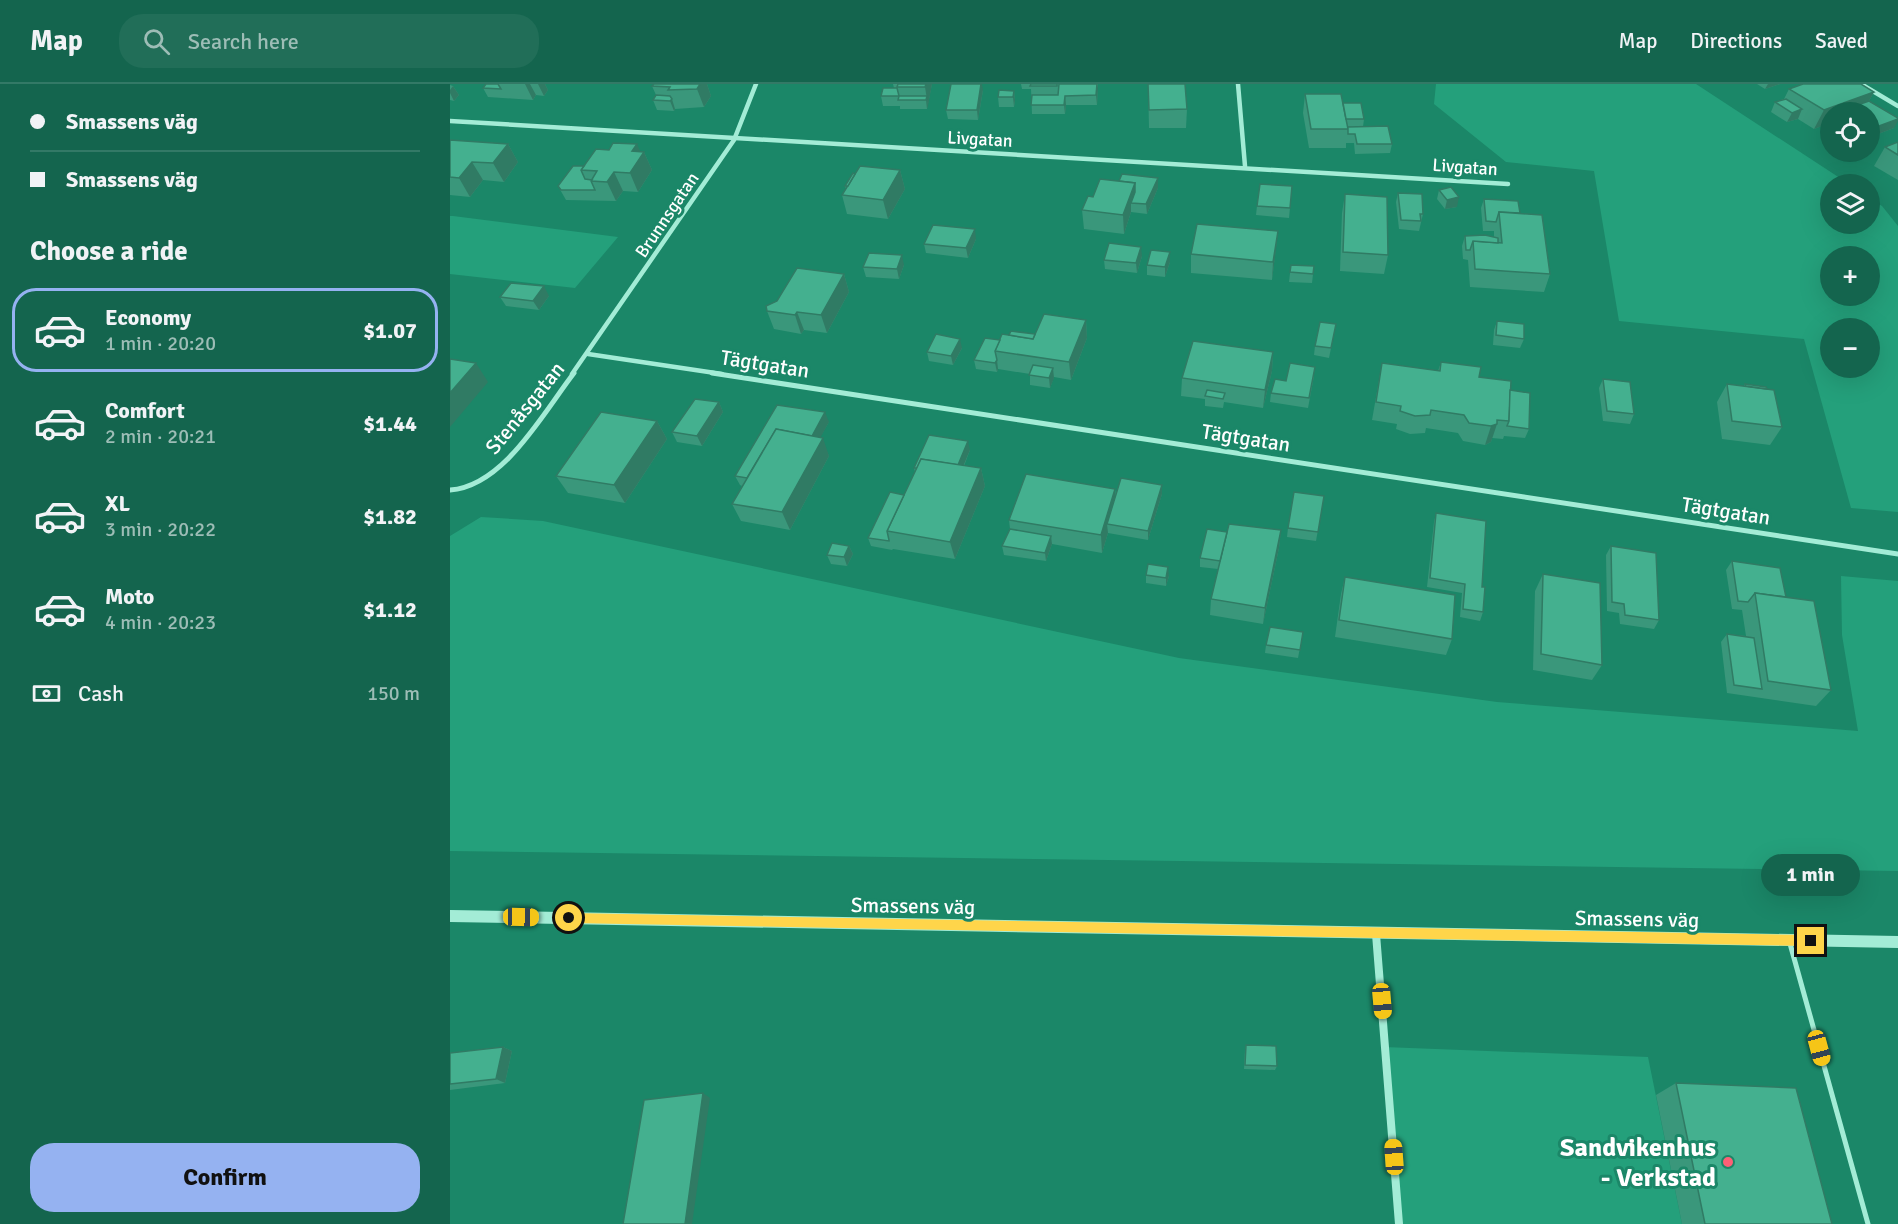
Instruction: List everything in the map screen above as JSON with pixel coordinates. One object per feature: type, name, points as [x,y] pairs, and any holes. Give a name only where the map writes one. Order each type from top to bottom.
[{"type":"street","name":"Brunnsgatan","points":[[588,354],[734,140],[756,84]]},
{"type":"street","points":[[1238,84],[1245,166]]},
{"type":"street","points":[[1861,84],[1898,106]]},
{"type":"street","name":"Livgatan","points":[[450,121],[734,140],[1245,166],[1508,183]]},
{"type":"street","name":"Stenåsgatan","points":[[450,490],[463,489],[486,478],[508,458],[588,354]]},
{"type":"street","name":"Tägtgatan","points":[[588,354],[1898,554]]},
{"type":"street","name":"Smassens väg","points":[[450,916],[1898,942]]},
{"type":"street","points":[[1376,934],[1399,1224]]},
{"type":"lane","points":[[1789,940],[1868,1224]]},
{"type":"green space","points":[[1436,84],[1696,84],[1834,174],[1820,174],[1820,234],[1880,234],[1880,205],[1882,206],[1898,226],[1898,512],[1851,508],[1804,339],[1619,321],[1594,171],[1506,162],[1434,104]]},
{"type":"green space","points":[[450,216],[618,237],[575,288],[450,274]]},
{"type":"green space","points":[[481,517],[543,521],[1179,658],[1497,702],[1858,731],[1842,635],[1841,576],[1898,581],[1898,871],[450,851],[450,536]]},
{"type":"green space","points":[[1384,1047],[1648,1057],[1682,1224],[1398,1224]]},
{"type":"building","points":[[486,84],[498,84],[501,89],[483,88]]},
{"type":"building","points":[[654,84],[700,84],[697,89],[668,90],[670,87],[652,86]]},
{"type":"building","points":[[898,84],[926,84],[925,87],[897,87]]},
{"type":"building","points":[[951,84],[981,84],[977,110],[946,110]]},
{"type":"building","points":[[1031,84],[1057,84],[1057,86],[1030,86]]},
{"type":"building","points":[[1059,84],[1097,84],[1096,95],[1065,96],[1064,105],[1031,105],[1032,95],[1058,95]]},
{"type":"building","points":[[1148,84],[1185,84],[1187,109],[1149,110]]},
{"type":"building","points":[[1803,84],[1861,84],[1874,92],[1846,102],[1820,102],[1820,108],[1789,89]]},
{"type":"building","points":[[883,88],[897,88],[899,96],[881,96]]},
{"type":"building","points":[[999,90],[1014,91],[1013,97],[998,97]]},
{"type":"building","points":[[1305,94],[1341,94],[1348,129],[1311,129]]},
{"type":"building","points":[[656,95],[670,96],[672,99],[670,101],[653,100]]},
{"type":"building","points":[[899,96],[927,96],[926,100],[898,100]]},
{"type":"building","points":[[1786,99],[1802,109],[1792,113],[1775,102]]},
{"type":"building","points":[[1343,103],[1361,103],[1364,119],[1346,119]]},
{"type":"building","points":[[1880,107],[1898,118],[1880,126]]},
{"type":"building","points":[[1388,126],[1392,144],[1357,144],[1355,134],[1348,134],[1348,127]]},
{"type":"building","points":[[450,140],[508,144],[493,163],[472,162],[459,178],[450,177]]},
{"type":"building","points":[[1898,142],[1898,155],[1885,147]]},
{"type":"building","points":[[613,143],[637,144],[632,151],[644,152],[630,173],[614,172],[607,182],[591,181],[597,171],[581,170],[596,149],[609,150]]},
{"type":"building","points":[[573,166],[584,166],[581,170],[585,179],[592,180],[595,190],[561,190],[558,186]]},
{"type":"building","points":[[860,166],[900,170],[883,200],[842,195]]},
{"type":"building","points":[[853,173],[855,174],[848,186],[845,186]]},
{"type":"building","points":[[1122,174],[1158,178],[1146,204],[1131,203],[1135,183],[1119,181]]},
{"type":"building","points":[[1100,179],[1135,183],[1123,215],[1082,210],[1088,196],[1093,197]]},
{"type":"building","points":[[1260,184],[1292,186],[1290,208],[1257,206]]},
{"type":"building","points":[[1451,187],[1459,197],[1447,200],[1439,190]]},
{"type":"building","points":[[1398,193],[1422,194],[1421,221],[1401,220]]},
{"type":"building","points":[[1345,194],[1387,197],[1388,255],[1343,252]]},
{"type":"building","points":[[1484,199],[1518,201],[1520,213],[1499,212],[1496,222],[1486,221]]},
{"type":"building","points":[[1499,212],[1542,215],[1550,274],[1475,269],[1473,241],[1502,243]]},
{"type":"building","points":[[1197,224],[1278,231],[1273,262],[1191,254]]},
{"type":"building","points":[[933,225],[975,229],[966,248],[924,244]]},
{"type":"building","points":[[1485,235],[1498,238],[1498,243],[1473,241],[1470,250],[1466,250],[1465,236]]},
{"type":"building","points":[[1109,243],[1141,247],[1136,263],[1104,260]]},
{"type":"building","points":[[1151,250],[1170,252],[1165,267],[1147,265]]},
{"type":"building","points":[[869,253],[902,255],[897,269],[863,267]]},
{"type":"building","points":[[1291,265],[1314,266],[1313,274],[1290,272]]},
{"type":"building","points":[[797,268],[844,274],[821,315],[797,312],[795,315],[767,311],[766,306],[777,301]]},
{"type":"building","points":[[511,283],[544,286],[533,301],[500,297]]},
{"type":"building","points":[[1044,314],[1086,320],[1069,362],[995,351],[1002,334],[1033,339]]},
{"type":"building","points":[[1497,321],[1524,324],[1524,339],[1496,335]]},
{"type":"building","points":[[1320,322],[1336,324],[1331,348],[1315,346]]},
{"type":"building","points":[[1011,331],[1035,334],[1033,339],[1009,335]]},
{"type":"building","points":[[936,334],[960,339],[951,356],[927,352]]},
{"type":"building","points":[[985,338],[1000,340],[995,351],[997,360],[995,363],[974,360]]},
{"type":"building","points":[[1193,341],[1273,352],[1265,390],[1182,378]]},
{"type":"building","points":[[450,359],[476,363],[450,393]]},
{"type":"building","points":[[1441,362],[1481,367],[1479,377],[1511,381],[1509,421],[1497,420],[1497,424],[1491,426],[1469,423],[1464,415],[1431,410],[1430,415],[1415,416],[1400,411],[1401,406],[1376,402],[1382,363],[1440,371]]},
{"type":"building","points":[[1290,363],[1315,367],[1309,398],[1271,393],[1275,379],[1286,381]]},
{"type":"building","points":[[1033,365],[1053,368],[1049,378],[1029,375]]},
{"type":"building","points":[[1603,379],[1630,382],[1634,414],[1607,411]]},
{"type":"building","points":[[1727,384],[1774,390],[1782,427],[1732,421]]},
{"type":"building","points":[[1745,384],[1766,387],[1767,389],[1746,386]]},
{"type":"building","points":[[1207,390],[1225,393],[1223,399],[1205,396]]},
{"type":"building","points":[[1510,390],[1530,393],[1529,429],[1507,426]]},
{"type":"building","points":[[695,399],[719,402],[697,436],[672,432]]},
{"type":"building","points":[[777,405],[825,412],[812,436],[776,429],[747,478],[735,476]]},
{"type":"building","points":[[601,412],[657,421],[614,485],[556,476]]},
{"type":"building","points":[[776,429],[823,438],[782,512],[732,504]]},
{"type":"building","points":[[929,435],[968,441],[958,465],[921,459],[917,468],[914,468]]},
{"type":"building","points":[[921,459],[981,468],[950,542],[887,531]]},
{"type":"building","points":[[1026,474],[1115,489],[1101,535],[1009,520]]},
{"type":"building","points":[[1121,478],[1162,485],[1148,531],[1107,524]]},
{"type":"building","points":[[890,492],[904,495],[887,531],[889,541],[868,538]]},
{"type":"building","points":[[1294,492],[1324,496],[1318,532],[1288,528]]},
{"type":"building","points":[[1436,513],[1486,521],[1482,587],[1485,587],[1483,612],[1463,609],[1465,584],[1430,578]]},
{"type":"building","points":[[1229,524],[1281,530],[1265,608],[1211,599]]},
{"type":"building","points":[[1010,529],[1051,536],[1045,553],[1002,546]]},
{"type":"building","points":[[1207,529],[1227,532],[1220,561],[1200,558]]},
{"type":"building","points":[[832,543],[849,546],[844,557],[827,555]]},
{"type":"building","points":[[1611,546],[1656,553],[1659,620],[1625,615],[1624,604],[1612,602]]},
{"type":"building","points":[[1732,561],[1780,568],[1786,597],[1755,593],[1748,602],[1738,601]]},
{"type":"building","points":[[1148,564],[1168,567],[1166,578],[1146,575]]},
{"type":"building","points":[[1543,574],[1600,583],[1602,665],[1541,654]]},
{"type":"building","points":[[1345,577],[1455,595],[1452,639],[1339,620]]},
{"type":"building","points":[[1755,593],[1814,601],[1831,690],[1768,681]]},
{"type":"building","points":[[1270,627],[1303,632],[1300,650],[1266,645]]},
{"type":"building","points":[[1727,634],[1754,638],[1762,689],[1734,685]]},
{"type":"building","points":[[1246,1045],[1276,1046],[1277,1066],[1245,1065]]},
{"type":"building","points":[[503,1047],[496,1079],[450,1084],[450,1053]]},
{"type":"building","name":"Sandvikenhus - Verkstad","points":[[1676,1083],[1796,1088],[1832,1224],[1705,1224]]},
{"type":"building","points":[[703,1093],[685,1224],[623,1224],[644,1100]]},
{"type":"place","name":"Sandvikenhus - Verkstad","points":[[1728,1162]]},
{"type":"route","points":[[569,918],[1811,941]]}]
